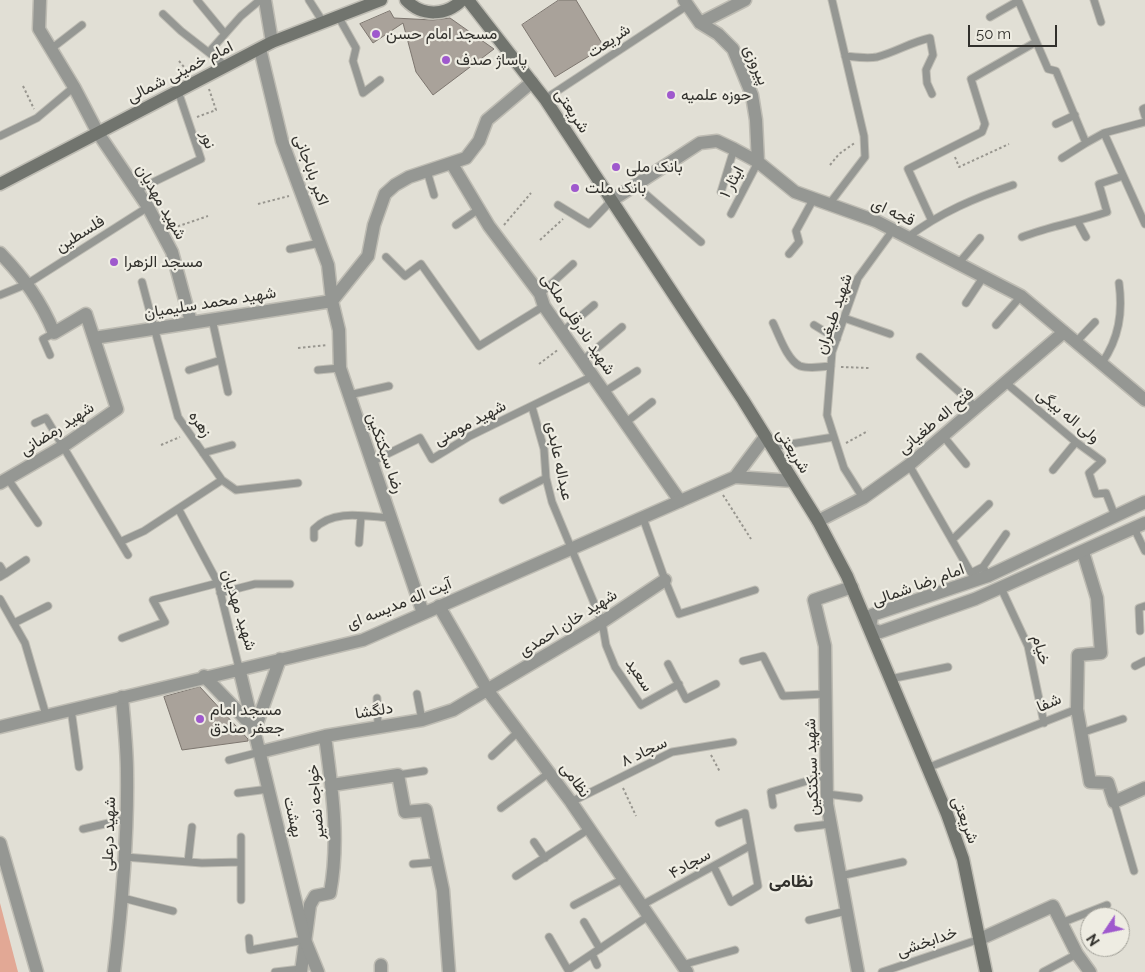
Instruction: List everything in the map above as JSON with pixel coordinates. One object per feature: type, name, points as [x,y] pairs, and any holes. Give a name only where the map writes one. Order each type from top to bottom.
[{"type":"main road","name":"امام خمینی شمالی","points":[[0,184],[272,42],[381,0]]},
{"type":"main road","points":[[406,0],[419,10],[432,13],[444,12],[462,0]]},
{"type":"main road","name":"شریعتی","points":[[468,0],[545,99],[818,521],[852,587],[870,628],[928,768],[963,859],[986,972]]},
{"type":"street","name":"شهید مهدیان","points":[[40,0],[39,29],[74,87],[98,132],[148,207],[172,252],[191,322]]},
{"type":"street","points":[[265,0],[272,42]]},
{"type":"street","points":[[700,23],[745,0]]},
{"type":"street","name":"پیروزی","points":[[686,2],[700,23],[718,34],[733,50],[752,95],[756,120],[758,162]]},
{"type":"street","name":"اکبر باباجانی","points":[[260,49],[282,141],[328,264],[332,301]]},
{"type":"street","points":[[332,301],[368,256],[374,225],[385,194],[409,176],[452,164],[466,158],[479,141],[487,120],[532,82]]},
{"type":"street","name":"قجه ای","points":[[611,200],[700,143],[717,141],[758,162],[795,192],[830,203],[893,230],[1021,296],[1145,400]]},
{"type":"street","name":"شهید نادرقلی ملکی","points":[[452,164],[496,235],[540,294],[544,306],[680,501]]},
{"type":"street","points":[[0,253],[43,306],[54,333]]},
{"type":"street","name":"شهید محمد سلیمیان","points":[[94,338],[332,301]]},
{"type":"street","name":"رضا سبکتکین","points":[[332,301],[340,343],[340,368],[423,613]]},
{"type":"street","name":"شهید رمضانی","points":[[4,481],[62,448],[117,409],[86,314],[54,333]]},
{"type":"street","name":"فتح اله طغیانی","points":[[818,521],[863,498],[909,465],[944,437],[1064,332]]},
{"type":"street","points":[[735,477],[768,442]]},
{"type":"street","points":[[735,477],[793,481]]},
{"type":"street","name":"آیت اله مدیسه ای","points":[[0,727],[204,676],[363,640],[735,477]]},
{"type":"street","name":"امام رضا شمالی","points":[[1139,526],[1001,588],[880,632],[870,628],[872,616],[986,572],[1145,502]]},
{"type":"street","points":[[1077,709],[1078,654],[1101,654],[1097,598],[1082,552]]},
{"type":"street","name":"شهید خان احمدی","points":[[488,691],[602,622],[665,580]]},
{"type":"street","name":"شهید سبکتکین","points":[[852,587],[814,600],[825,646],[827,794],[830,824],[858,972]]},
{"type":"street","name":"نظامی","points":[[439,606],[488,691],[572,802],[685,968]]},
{"type":"street","points":[[204,676],[255,729],[280,658]]},
{"type":"street","name":"بهشت","points":[[239,668],[305,940],[318,972]]},
{"type":"street","name":"دلگشا","points":[[260,752],[325,736],[422,720],[453,710],[488,691]]},
{"type":"street","name":"شهید درعلی","points":[[114,972],[123,898],[128,773],[122,697]]},
{"type":"street","name":"شفا","points":[[1077,709],[1090,782],[1108,783],[1114,802]]},
{"type":"street","name":"خواجه نصیر","points":[[305,940],[310,905],[315,896],[330,893],[335,868],[336,834],[325,736]]},
{"type":"street","points":[[332,786],[398,775],[405,812],[426,810],[443,890],[449,972]]},
{"type":"street","points":[[1114,802],[1145,788]]},
{"type":"street","points":[[0,843],[37,972]]},
{"type":"street","points":[[980,939],[1053,906],[1077,954],[1090,972]]},
{"type":"street","points":[[301,970],[305,940]]},
{"type":"lane","points":[[197,0],[225,34]]},
{"type":"lane","points":[[209,52],[260,0]]},
{"type":"lane","points":[[309,0],[323,22]]},
{"type":"lane","points":[[830,203],[865,157],[864,136],[832,0]]},
{"type":"lane","points":[[990,17],[1018,0],[1048,69],[1056,71],[1086,143]]},
{"type":"lane","points":[[1094,0],[1101,22]]},
{"type":"lane","name":"شریعت","points":[[545,99],[686,2]]},
{"type":"lane","points":[[163,14],[180,31],[226,66]]},
{"type":"lane","points":[[338,16],[356,48],[353,61],[363,93],[380,80]]},
{"type":"lane","points":[[51,49],[82,25]]},
{"type":"lane","points":[[845,56],[874,57],[894,52],[912,42],[930,38],[933,55],[926,70],[927,83],[932,94]]},
{"type":"lane","points":[[931,219],[908,169],[982,132],[986,124],[971,79],[1036,42]]},
{"type":"lane","points":[[0,136],[38,118],[74,87]]},
{"type":"lane","name":"نور","points":[[137,190],[201,158],[178,91]]},
{"type":"lane","points":[[1145,108],[1145,116]]},
{"type":"lane","points":[[1056,124],[1075,115]]},
{"type":"lane","points":[[1062,158],[1104,133],[1145,122]]},
{"type":"lane","points":[[1104,133],[1145,224]]},
{"type":"lane","points":[[721,192],[734,149]]},
{"type":"lane","name":"ایثار ۱","points":[[731,214],[758,162]]},
{"type":"lane","points":[[427,171],[434,195]]},
{"type":"lane","points":[[1022,237],[1050,226],[1078,222],[1106,212],[1099,184],[1123,176]]},
{"type":"lane","points":[[635,185],[701,242]]},
{"type":"lane","points":[[908,237],[931,219],[971,199],[1014,185]]},
{"type":"lane","points":[[789,254],[799,242],[796,231],[814,198]]},
{"type":"lane","points":[[558,205],[589,224],[611,200]]},
{"type":"lane","name":"فلسطین","points":[[0,295],[27,284],[148,207]]},
{"type":"lane","points":[[456,225],[479,209]]},
{"type":"lane","points":[[1078,222],[1086,237]]},
{"type":"lane","name":"شهید طیغران","points":[[863,498],[844,468],[827,415],[832,352],[858,278],[893,230]]},
{"type":"lane","points":[[959,263],[980,238]]},
{"type":"lane","points":[[290,249],[320,243]]},
{"type":"lane","points":[[386,257],[405,276],[420,264],[480,346],[544,306]]},
{"type":"lane","points":[[540,294],[573,264]]},
{"type":"lane","points":[[966,303],[984,276]]},
{"type":"lane","name":"زهره","points":[[142,282],[178,417],[222,480]]},
{"type":"lane","points":[[1102,363],[1111,349],[1117,330],[1122,307],[1120,283]]},
{"type":"lane","points":[[996,325],[1021,296]]},
{"type":"lane","points":[[566,337],[594,305]]},
{"type":"lane","points":[[844,318],[890,334]]},
{"type":"lane","points":[[212,319],[228,392]]},
{"type":"lane","points":[[1077,342],[1095,322]]},
{"type":"lane","points":[[773,323],[792,359],[798,365],[805,367],[831,366]]},
{"type":"lane","points":[[814,325],[837,339]]},
{"type":"lane","points":[[582,361],[622,327]]},
{"type":"lane","points":[[50,355],[42,339],[54,333]]},
{"type":"lane","points":[[920,357],[977,408]]},
{"type":"lane","points":[[189,370],[221,360]]},
{"type":"lane","points":[[318,370],[340,368]]},
{"type":"lane","points":[[604,392],[637,371]]},
{"type":"lane","name":"شهید مومنی","points":[[371,462],[420,438],[432,459],[470,436],[592,376]]},
{"type":"lane","name":"ولی اله بیگی","points":[[1006,383],[1076,442],[1102,461],[1090,473],[1096,494],[1106,493],[1115,516]]},
{"type":"lane","points":[[349,395],[389,386]]},
{"type":"lane","points":[[625,423],[652,402]]},
{"type":"lane","name":"عبداله عابدی","points":[[532,407],[544,449],[546,478],[552,502],[602,622]]},
{"type":"lane","points":[[35,423],[46,418],[62,448],[122,541],[128,555]]},
{"type":"lane","points":[[768,442],[834,437]]},
{"type":"lane","points":[[944,437],[966,464]]},
{"type":"lane","points":[[1053,470],[1076,442]]},
{"type":"lane","points":[[203,453],[232,445]]},
{"type":"lane","points":[[909,465],[971,573],[986,572],[1006,534]]},
{"type":"lane","points":[[503,500],[546,478]]},
{"type":"lane","points":[[122,541],[144,531],[179,510],[222,480],[236,490],[298,483]]},
{"type":"lane","points":[[4,481],[38,523]]},
{"type":"lane","points":[[952,540],[989,504]]},
{"type":"lane","name":"شهید مهدیان","points":[[179,510],[218,583],[239,668]]},
{"type":"lane","points":[[359,543],[361,516]]},
{"type":"lane","points":[[314,538],[314,529],[323,520],[334,517],[390,518]]},
{"type":"lane","points":[[643,518],[679,614],[755,590]]},
{"type":"lane","points":[[1139,526],[1145,550]]},
{"type":"lane","points":[[0,566],[3,576],[26,560]]},
{"type":"lane","points":[[122,638],[164,622],[153,600],[218,583]]},
{"type":"lane","points":[[220,593],[255,584],[290,584]]},
{"type":"lane","name":"خیام","points":[[1001,588],[1028,646],[1044,723]]},
{"type":"lane","points":[[0,599],[25,643],[46,716]]},
{"type":"lane","points":[[14,623],[48,606]]},
{"type":"lane","points":[[1140,631],[1139,608],[1145,606]]},
{"type":"lane","name":"سعید","points":[[602,622],[606,645],[615,668],[641,705],[679,684]]},
{"type":"lane","points":[[743,661],[763,656],[783,696],[825,694]]},
{"type":"lane","points":[[1134,666],[1145,661]]},
{"type":"lane","points":[[668,664],[686,698],[716,684]]},
{"type":"lane","points":[[890,679],[948,667]]},
{"type":"lane","points":[[417,694],[422,720]]},
{"type":"lane","points":[[377,698],[378,727]]},
{"type":"lane","points":[[71,709],[80,766]]},
{"type":"lane","name":"شفا","points":[[928,768],[1077,709]]},
{"type":"lane","points":[[1081,733],[1124,719]]},
{"type":"lane","points":[[492,756],[519,731]]},
{"type":"lane","name":"سجاد ۸","points":[[572,802],[672,752],[733,742]]},
{"type":"lane","points":[[229,760],[260,752]]},
{"type":"lane","points":[[398,775],[424,772]]},
{"type":"lane","points":[[501,808],[550,773]]},
{"type":"lane","points":[[773,805],[771,792],[827,775]]},
{"type":"lane","points":[[238,793],[269,788]]},
{"type":"lane","points":[[827,794],[859,798]]},
{"type":"lane","points":[[1114,802],[1134,871]]},
{"type":"lane","points":[[714,866],[731,902],[758,886],[745,813],[719,823]]},
{"type":"lane","points":[[83,828],[126,819]]},
{"type":"lane","points":[[798,828],[830,824]]},
{"type":"lane","points":[[188,862],[192,827]]},
{"type":"lane","points":[[516,876],[590,829]]},
{"type":"lane","points":[[241,837],[241,900]]},
{"type":"lane","points":[[534,842],[545,858]]},
{"type":"lane","name":"سجاد۴","points":[[549,937],[568,970],[600,949],[646,910],[714,866],[750,846]]},
{"type":"lane","points":[[125,857],[188,862],[241,862]]},
{"type":"lane","points":[[413,864],[437,862]]},
{"type":"lane","points":[[840,876],[903,862]]},
{"type":"lane","points":[[574,905],[623,879]]},
{"type":"lane","points":[[123,898],[173,911]]},
{"type":"lane","points":[[1062,923],[1107,905]]},
{"type":"lane","points":[[809,920],[846,910]]},
{"type":"lane","points":[[584,922],[600,949]]},
{"type":"lane","points":[[249,938],[250,950],[305,940]]},
{"type":"lane","name":"خدابخشی","points":[[882,972],[980,939]]},
{"type":"lane","points":[[685,968],[735,950]]},
{"type":"lane","points":[[592,954],[597,965]]},
{"type":"lane","points":[[1043,972],[1077,954]]},
{"type":"lane","points":[[275,972],[301,970]]},
{"type":"path","points":[[188,120],[216,110],[205,77]]},
{"type":"path","points":[[23,86],[38,118]]},
{"type":"path","points":[[830,165],[839,154],[864,136]]},
{"type":"path","points":[[950,148],[959,167],[1009,144]]},
{"type":"path","points":[[258,204],[302,193]]},
{"type":"path","points":[[496,235],[531,194]]},
{"type":"path","points":[[540,240],[570,213]]},
{"type":"path","points":[[161,232],[208,216]]},
{"type":"path","points":[[539,364],[566,337]]},
{"type":"path","points":[[298,348],[340,343]]},
{"type":"path","points":[[831,366],[869,368]]},
{"type":"path","points":[[837,448],[868,431]]},
{"type":"path","points":[[161,444],[189,433]]},
{"type":"path","points":[[717,485],[751,539]]},
{"type":"path","points":[[707,746],[720,772]]},
{"type":"path","points":[[618,779],[636,816]]},
{"type":"shaded area","points":[[0,903],[18,972],[0,972]]},
{"type":"building","points":[[559,0],[576,0],[604,47],[555,77],[522,25]]},
{"type":"building","name":"پاساژ صدف","points":[[390,11],[394,18],[433,20],[450,18],[494,49],[433,95],[416,72],[403,23],[373,43],[360,24]]},
{"type":"building","name":"مسجد امام جعفر صادق","points":[[200,687],[248,741],[182,750],[164,697]]},
{"type":"place","name":"مسجد امام حسن","points":[[376,34]]},
{"type":"place","name":"پاساژ صدف","points":[[446,60]]},
{"type":"place","name":"حوزه علمیه","points":[[671,95]]},
{"type":"place","name":"بانک ملی","points":[[616,167]]},
{"type":"place","name":"بانک ملت","points":[[575,188]]},
{"type":"place","name":"مسجد الزهرا","points":[[114,262]]},
{"type":"place","name":"مسجد امام جعفر صادق","points":[[200,719]]},
{"type":"district","name":"نظامی","points":[[791,882]]}]
